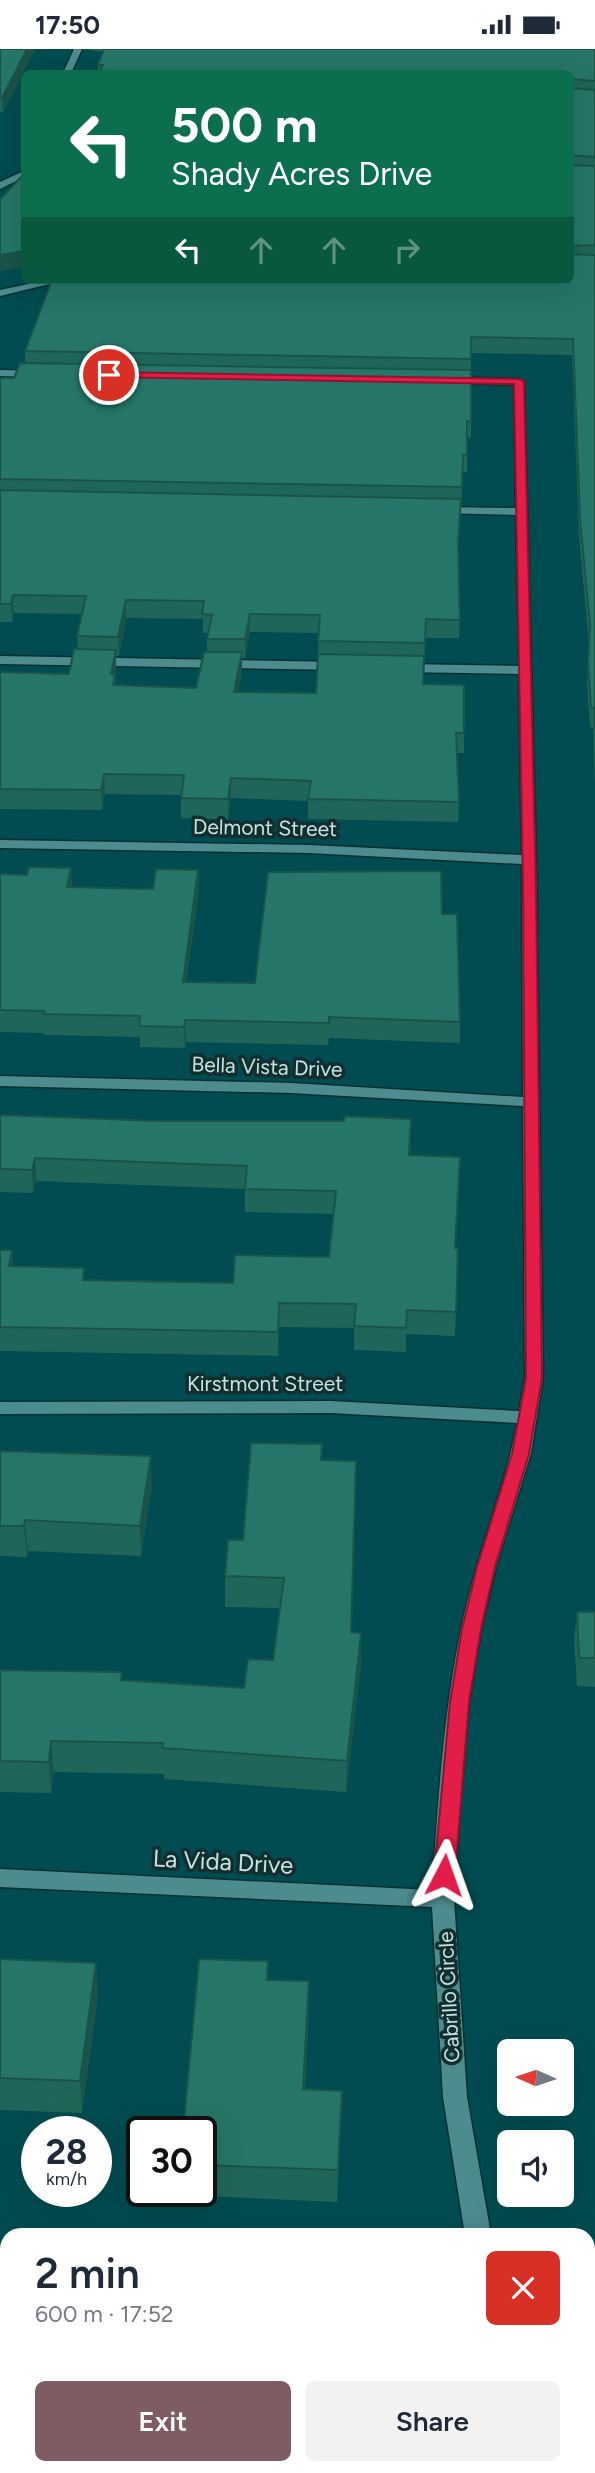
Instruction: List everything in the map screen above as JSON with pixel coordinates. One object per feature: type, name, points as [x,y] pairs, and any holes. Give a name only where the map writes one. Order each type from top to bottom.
[{"type":"street","points":[[68,70],[78,49]]},
{"type":"street","points":[[0,186],[21,176]]},
{"type":"street","points":[[0,293],[42,284]]},
{"type":"street","points":[[0,373],[55,374]]},
{"type":"street","name":"Cabrillo Circle","points":[[437,380],[519,381],[535,1348],[529,1418],[471,1629],[459,1702],[443,1899],[455,2097],[477,2228]]},
{"type":"street","points":[[425,510],[521,512]]},
{"type":"street","points":[[0,660],[359,667]]},
{"type":"street","points":[[387,667],[524,670]]},
{"type":"street","name":"Delmont Street","points":[[0,844],[309,849],[529,860]]},
{"type":"street","name":"Bella Vista Drive","points":[[0,1081],[292,1088],[533,1102]]},
{"type":"street","name":"Kirstmont Street","points":[[0,1408],[263,1405],[428,1409],[529,1418]]},
{"type":"street","name":"La Vida Drive","points":[[0,1878],[443,1899]]},
{"type":"building","points":[[0,49],[27,49],[2,98],[0,98]]},
{"type":"building","points":[[104,49],[595,49],[595,81],[574,79],[574,70],[100,70],[103,65],[98,65]]},
{"type":"building","points":[[574,88],[595,90],[595,157],[574,155]]},
{"type":"building","points":[[574,165],[595,166],[595,245],[574,246]]},
{"type":"building","points":[[21,177],[21,252],[0,255],[0,199]]},
{"type":"building","points":[[574,254],[595,255],[595,708],[591,708],[588,664],[590,625],[580,519],[573,339],[471,337],[471,359],[25,351],[50,284],[574,284]]},
{"type":"building","points":[[20,363],[471,370],[471,421],[467,421],[467,455],[463,455],[462,487],[0,479],[0,378],[14,378]]},
{"type":"building","points":[[0,490],[461,499],[458,543],[460,620],[426,619],[425,643],[318,641],[320,615],[250,614],[245,639],[207,639],[212,615],[202,614],[204,601],[126,600],[118,637],[77,636],[86,596],[13,595],[11,604],[0,604]]},
{"type":"building","points":[[74,649],[116,650],[111,674],[115,675],[113,685],[196,688],[204,652],[242,652],[234,692],[316,693],[318,654],[424,656],[423,684],[464,685],[464,733],[456,733],[459,802],[308,799],[311,781],[231,778],[228,799],[181,798],[184,775],[104,774],[101,790],[0,789],[0,672],[69,674]]},
{"type":"building","points":[[29,867],[71,868],[67,887],[153,889],[156,869],[198,870],[183,982],[255,983],[268,872],[441,871],[442,914],[457,914],[460,1022],[329,1017],[329,1023],[185,1020],[184,1027],[139,1026],[140,1016],[43,1014],[44,1011],[0,1010],[0,874],[27,875]]},
{"type":"building","points":[[0,1115],[159,1121],[344,1121],[345,1116],[411,1119],[409,1155],[460,1157],[455,1248],[458,1249],[456,1312],[407,1310],[406,1328],[354,1326],[356,1304],[279,1303],[278,1332],[0,1327],[0,1250],[12,1250],[9,1266],[84,1268],[83,1280],[233,1283],[235,1255],[329,1257],[336,1191],[245,1189],[247,1166],[35,1158],[32,1170],[0,1169]]},
{"type":"building","points":[[251,1443],[322,1444],[321,1460],[356,1461],[351,1632],[361,1633],[347,1761],[162,1748],[163,1743],[51,1741],[49,1762],[0,1761],[0,1670],[122,1672],[121,1680],[244,1688],[248,1659],[273,1660],[284,1578],[225,1576],[228,1540],[243,1540]]},
{"type":"building","points":[[0,1451],[151,1456],[140,1526],[25,1520],[24,1526],[0,1526]]},
{"type":"building","points":[[577,1612],[595,1612],[595,1658],[579,1658]]},
{"type":"building","points":[[0,1959],[96,1963],[80,2081],[0,2078]]},
{"type":"building","points":[[199,1959],[268,1961],[267,1980],[309,1981],[303,2089],[342,2091],[338,2170],[217,2166],[217,2116],[184,2116]]},
{"type":"route","points":[[109,375],[519,381],[529,887],[534,1378],[529,1418],[520,1454],[486,1567],[471,1629],[459,1702],[444,1875]]}]
